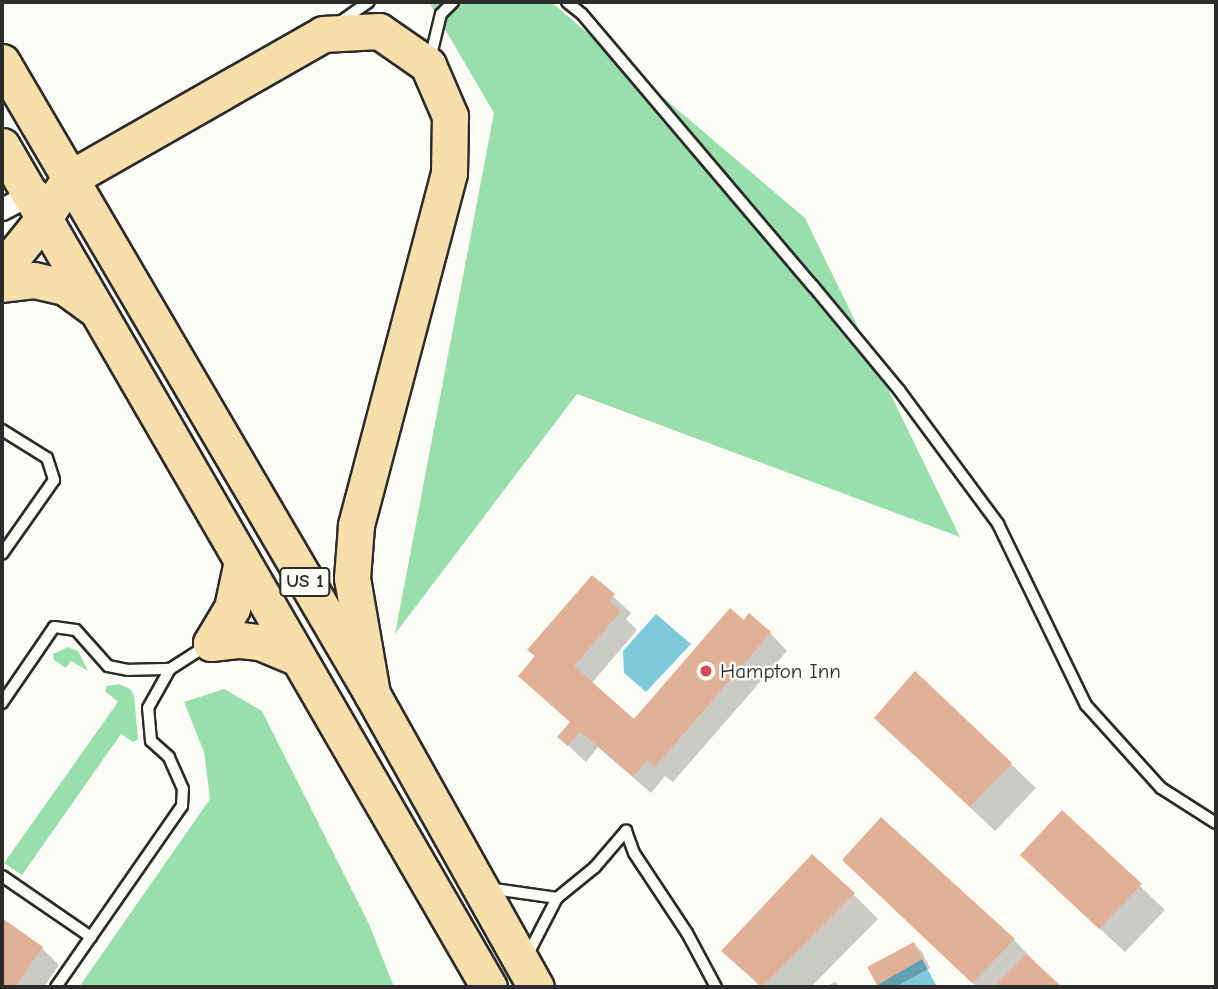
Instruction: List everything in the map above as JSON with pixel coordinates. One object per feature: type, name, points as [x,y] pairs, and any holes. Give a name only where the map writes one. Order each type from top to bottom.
[{"type":"highway","points":[[2,270],[25,207],[69,179],[323,34],[379,32],[428,65],[450,116],[449,173],[356,526],[352,578],[372,694]]},
{"type":"highway","name":"US 1","points":[[2,62],[372,694],[529,976]]},
{"type":"highway","name":"US 1","points":[[2,146],[25,207],[97,310],[489,987]]},
{"type":"highway","points":[[2,284],[34,280],[65,287],[97,310]]},
{"type":"highway","points":[[211,643],[232,607],[242,561]]},
{"type":"highway","points":[[211,643],[240,640],[260,642],[298,658]]},
{"type":"lane","points":[[323,34],[369,2]]},
{"type":"lane","points":[[428,65],[442,14],[453,2]]},
{"type":"lane","points":[[567,2],[582,14],[822,296],[899,390],[998,524],[1086,705],[1161,788],[1216,822]]},
{"type":"lane","points":[[2,430],[47,458],[54,480],[2,554]]},
{"type":"lane","points":[[2,703],[54,627],[76,630],[108,666],[128,670],[170,669]]},
{"type":"lane","points":[[56,987],[182,806],[183,789],[169,757],[151,741],[148,708],[170,669],[211,643]]},
{"type":"lane","points":[[529,976],[557,898],[594,867],[626,831],[634,853],[687,933],[716,987]]},
{"type":"lane","points":[[2,876],[91,937]]},
{"type":"lane","points":[[478,886],[557,898]]},
{"type":"green space","points":[[429,2],[551,2],[805,218],[960,537],[577,394],[395,634],[494,113]]},
{"type":"green space","points":[[68,647],[78,651],[88,671],[71,661],[66,668],[54,660],[53,654]]},
{"type":"green space","points":[[119,684],[130,689],[134,695],[138,739],[133,742],[121,734],[22,875],[4,863],[118,702],[105,691],[107,686]]},
{"type":"green space","points":[[224,689],[262,711],[369,924],[394,987],[79,987],[210,799],[204,752],[184,702]]},
{"type":"water","points":[[656,614],[691,644],[646,692],[624,673],[623,651]]},
{"type":"water","points":[[922,959],[937,987],[878,987],[877,985]]},
{"type":"building","name":"Hampton Inn","points":[[592,575],[615,594],[609,601],[621,611],[574,666],[634,719],[730,608],[744,620],[749,613],[771,632],[655,767],[647,760],[633,777],[580,731],[568,746],[557,737],[570,722],[518,676],[535,656],[527,650]]},
{"type":"building","points":[[915,671],[1012,763],[970,807],[874,718]]},
{"type":"building","points":[[1062,810],[1142,884],[1099,929],[1020,855]]},
{"type":"building","points":[[881,817],[1015,939],[972,983],[842,860]]},
{"type":"building","points":[[812,854],[855,893],[762,987],[721,951]]},
{"type":"building","points":[[2,918],[43,947],[15,987],[2,987]]},
{"type":"building","points":[[914,942],[922,959],[877,985],[867,967]]},
{"type":"building","points":[[1026,954],[1062,987],[994,987]]},
{"type":"place","name":"Hampton Inn","points":[[706,671]]}]
